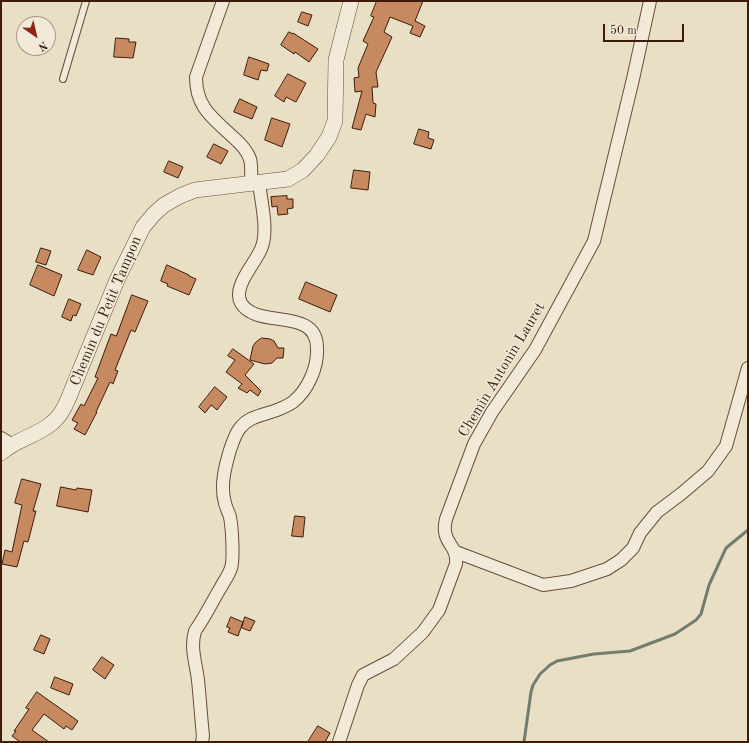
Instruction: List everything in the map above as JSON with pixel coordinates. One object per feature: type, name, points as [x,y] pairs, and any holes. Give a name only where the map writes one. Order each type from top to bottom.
[{"type":"street","points":[[202,742],[203,736],[198,679],[192,640],[195,631],[231,568],[232,543],[230,518],[225,503],[223,486],[226,463],[240,427],[252,418],[276,410],[293,402],[304,390],[312,375],[317,356],[315,336],[304,324],[259,315],[248,310],[239,298],[239,290],[248,271],[262,248],[264,239],[263,221],[250,160],[242,145],[210,116],[199,99],[196,89],[196,77],[224,1]]},
{"type":"street","name":"Chemin du Petit Tampon","points":[[4,445],[43,429],[53,423],[62,413],[117,280],[143,227],[154,214],[164,205],[195,190],[288,179],[303,170],[317,155],[329,137],[335,121],[336,60],[350,1]]},
{"type":"street","name":"Chemin Antonin Lauret","points":[[456,552],[448,543],[445,536],[444,527],[474,444],[492,412],[535,350],[594,240],[633,79],[650,1]]},
{"type":"street","points":[[339,742],[358,685],[363,675],[394,659],[423,632],[439,610],[456,564],[456,552],[542,585],[571,580],[607,569],[621,560],[633,548],[640,533],[657,512],[682,494],[708,470],[726,446],[748,368]]},
{"type":"lane","points":[[63,79],[86,1]]},
{"type":"building","points":[[377,1],[423,1],[415,21],[425,26],[420,37],[410,33],[413,26],[390,17],[384,32],[392,37],[376,72],[378,87],[372,87],[373,103],[376,104],[375,117],[366,114],[361,130],[352,128],[362,91],[355,92],[354,78],[359,77],[358,68],[368,44],[363,41],[374,17],[371,16]]},
{"type":"building","points":[[302,12],[312,15],[308,26],[298,22]]},
{"type":"building","points":[[289,32],[318,49],[309,62],[295,52],[294,54],[281,45]]},
{"type":"building","points":[[116,38],[129,39],[129,42],[136,42],[133,58],[114,57]]},
{"type":"building","points":[[249,57],[269,64],[267,71],[261,70],[258,80],[244,75]]},
{"type":"building","points":[[288,74],[306,83],[296,102],[286,97],[284,102],[275,96]]},
{"type":"building","points":[[240,99],[257,107],[252,119],[234,112]]},
{"type":"building","points":[[272,118],[290,124],[282,147],[265,140]]},
{"type":"building","points":[[419,129],[429,132],[428,138],[434,140],[431,149],[414,144]]},
{"type":"building","points":[[214,144],[228,151],[221,164],[207,157]]},
{"type":"building","points":[[169,161],[183,167],[178,178],[164,172]]},
{"type":"building","points":[[354,170],[370,172],[368,190],[351,188]]},
{"type":"building","points":[[287,196],[287,199],[293,199],[293,208],[287,209],[288,214],[278,215],[277,206],[272,207],[271,197]]},
{"type":"building","points":[[41,248],[51,251],[46,265],[36,262]]},
{"type":"building","points":[[87,250],[101,257],[93,275],[78,270]]},
{"type":"building","points":[[38,265],[62,275],[54,296],[30,285]]},
{"type":"building","points":[[167,265],[196,279],[189,295],[167,286],[168,284],[161,281]]},
{"type":"building","points":[[306,282],[337,295],[330,312],[299,299]]},
{"type":"building","points":[[132,295],[148,301],[135,332],[131,330],[115,370],[118,371],[113,384],[110,382],[85,435],[74,429],[78,423],[72,420],[81,404],[84,406],[98,378],[95,377],[111,334],[116,336]]},
{"type":"building","points":[[69,299],[81,304],[76,316],[73,315],[71,321],[62,317]]},
{"type":"building","points":[[262,338],[274,341],[278,348],[284,348],[283,358],[277,358],[272,363],[265,364],[250,360],[253,346]]},
{"type":"building","points":[[233,349],[254,364],[245,375],[261,391],[258,396],[250,390],[247,393],[238,388],[242,384],[226,372],[235,360],[228,356]]},
{"type":"building","points":[[215,387],[227,397],[217,410],[211,405],[205,413],[199,407]]},
{"type":"building","points":[[22,479],[41,484],[33,511],[36,511],[28,542],[24,541],[17,567],[2,564],[5,550],[12,552],[22,505],[15,503]]},
{"type":"building","points":[[61,487],[76,490],[77,488],[92,490],[88,512],[57,506]]},
{"type":"building","points":[[295,516],[305,517],[303,537],[292,536]]},
{"type":"building","points":[[231,617],[243,622],[238,636],[228,632],[230,628],[227,627]]},
{"type":"building","points":[[245,617],[255,621],[250,631],[242,628]]},
{"type":"building","points":[[41,635],[50,639],[44,654],[34,650]]},
{"type":"building","points":[[102,657],[114,665],[105,679],[93,670]]},
{"type":"building","points":[[55,677],[73,684],[69,695],[51,688]]},
{"type":"building","points":[[37,692],[78,721],[72,730],[66,726],[64,729],[44,714],[32,730],[49,742],[20,742],[12,736],[29,709],[26,708]]},
{"type":"building","points":[[318,726],[330,733],[325,742],[308,742]]},
{"type":"waterway","points":[[524,742],[531,692],[533,685],[540,674],[557,661],[594,654],[630,651],[675,634],[696,620],[701,614],[709,585],[726,548],[748,530]]}]
